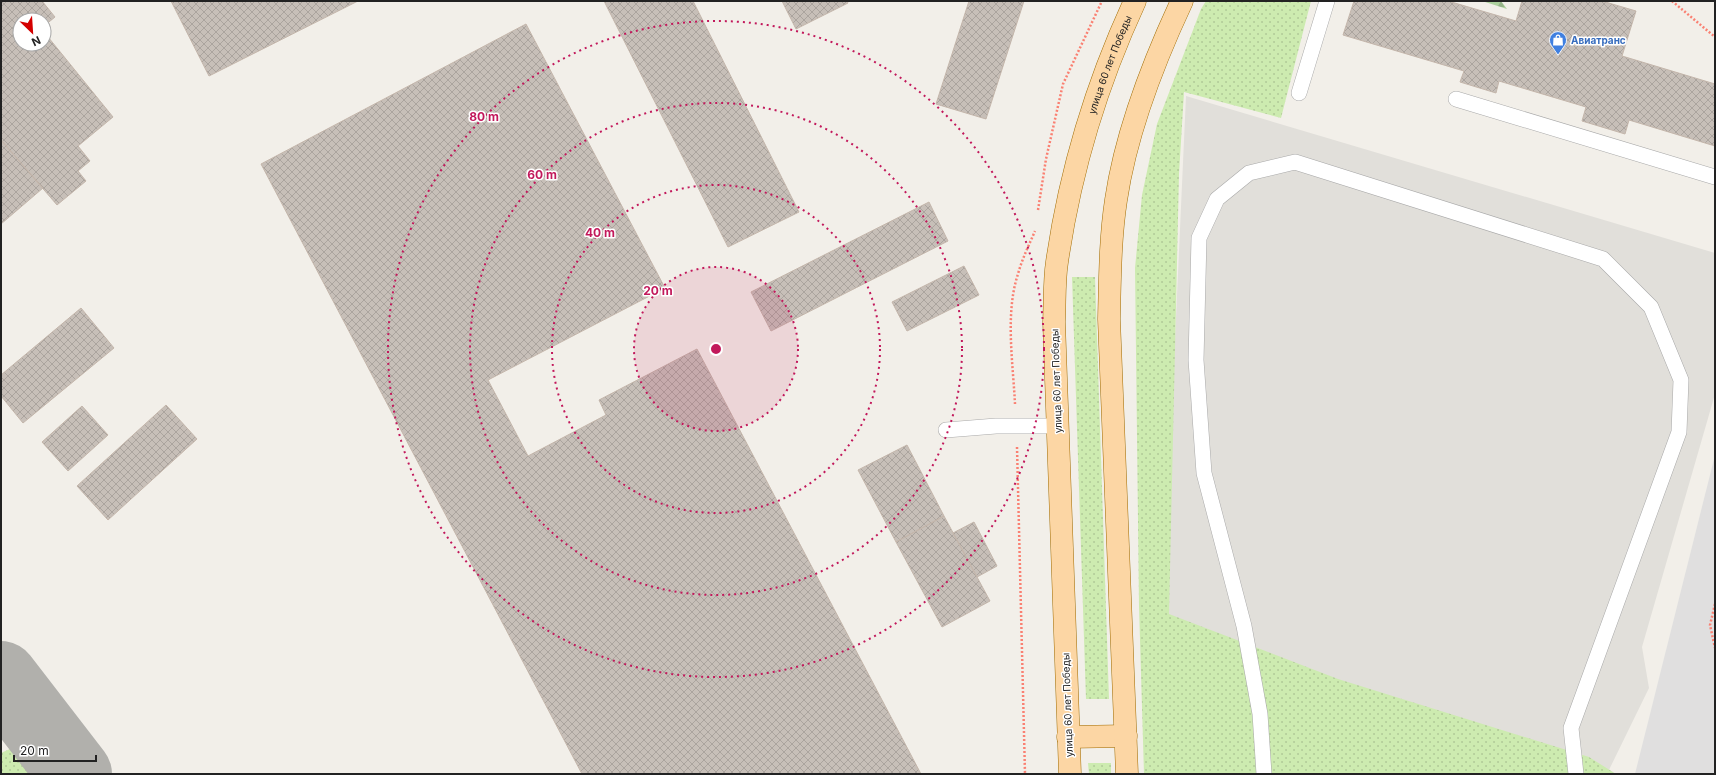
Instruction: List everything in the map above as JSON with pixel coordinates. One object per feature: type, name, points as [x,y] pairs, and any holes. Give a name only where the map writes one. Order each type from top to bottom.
[{"type":"main road","name":"улица 60 лет Победы","points":[[1070,774],[1054,322],[1057,263],[1066,213],[1092,109],[1121,30],[1135,1]]},
{"type":"main road","points":[[1127,774],[1109,319],[1110,261],[1116,200],[1133,127],[1168,32],[1182,1]]},
{"type":"main road","points":[[1068,737],[1126,736]]},
{"type":"lane","points":[[1299,93],[1327,1]]},
{"type":"lane","points":[[1456,99],[1715,177]]},
{"type":"lane","points":[[1264,774],[1260,714],[1244,626],[1204,473],[1196,360],[1199,238],[1217,199],[1249,173],[1295,162],[1603,258],[1651,308],[1681,380],[1679,432],[1570,728],[1576,774]]},
{"type":"lane","points":[[946,430],[996,426],[1057,426]]},
{"type":"path","points":[[1672,1],[1715,37]]},
{"type":"path","points":[[1715,604],[1710,625],[1715,648]]},
{"type":"shaded area","points":[[1186,96],[1715,253],[1715,394],[1642,647],[1649,688],[1607,774],[1191,774],[1163,606]]},
{"type":"shaded area","points":[[1715,455],[1715,774],[1635,774]]},
{"type":"green space","points":[[1206,1],[1311,1],[1281,118],[1184,92],[1179,174],[1169,614],[1338,679],[1589,757],[1616,774],[1144,774],[1139,606],[1135,268],[1142,195],[1157,124],[1201,9]]},
{"type":"green space","points":[[1482,1],[1501,1],[1507,9]]},
{"type":"green space","points":[[1072,277],[1095,277],[1109,699],[1086,699]]},
{"type":"green space","points":[[23,743],[35,748],[55,774],[1,774],[1,753]]},
{"type":"green space","points":[[1088,763],[1111,763],[1111,774],[1089,774]]},
{"type":"building","points":[[1,1],[42,1],[51,12],[12,12],[12,52],[52,52],[52,42],[113,117],[78,146],[90,161],[78,171],[86,181],[57,205],[1,140]]},
{"type":"building","points":[[171,1],[358,1],[209,76]]},
{"type":"building","points":[[604,1],[693,1],[799,212],[728,247]]},
{"type":"building","points":[[782,1],[847,1],[848,3],[796,29]]},
{"type":"building","points":[[969,1],[1024,1],[986,119],[936,104]]},
{"type":"building","points":[[1354,1],[1448,1],[1516,21],[1522,1],[1602,1],[1636,11],[1622,56],[1715,84],[1715,146],[1629,120],[1625,134],[1582,121],[1586,107],[1499,81],[1496,93],[1460,82],[1464,71],[1343,35]]},
{"type":"building","points":[[526,24],[665,288],[488,380],[528,456],[606,415],[599,400],[697,349],[921,774],[582,774],[261,164]]},
{"type":"building","points":[[1,140],[43,188],[1,224]]},
{"type":"building","points":[[929,202],[948,241],[771,331],[751,292]]},
{"type":"building","points":[[964,266],[979,295],[907,331],[892,302]]},
{"type":"building","points":[[81,308],[114,348],[23,423],[1,396],[1,375]]},
{"type":"building","points":[[166,405],[197,439],[108,520],[77,486]]},
{"type":"building","points":[[82,406],[108,435],[68,471],[42,442]]},
{"type":"building","points":[[907,445],[944,516],[896,542],[858,470]]},
{"type":"building","points":[[944,516],[990,601],[942,627],[896,542]]},
{"type":"building","points":[[974,522],[997,566],[977,577],[953,533]]},
{"type":"taxiway","points":[[1,678],[75,774]]},
{"type":"place","name":"Авиатранс","points":[[1558,55]]}]
